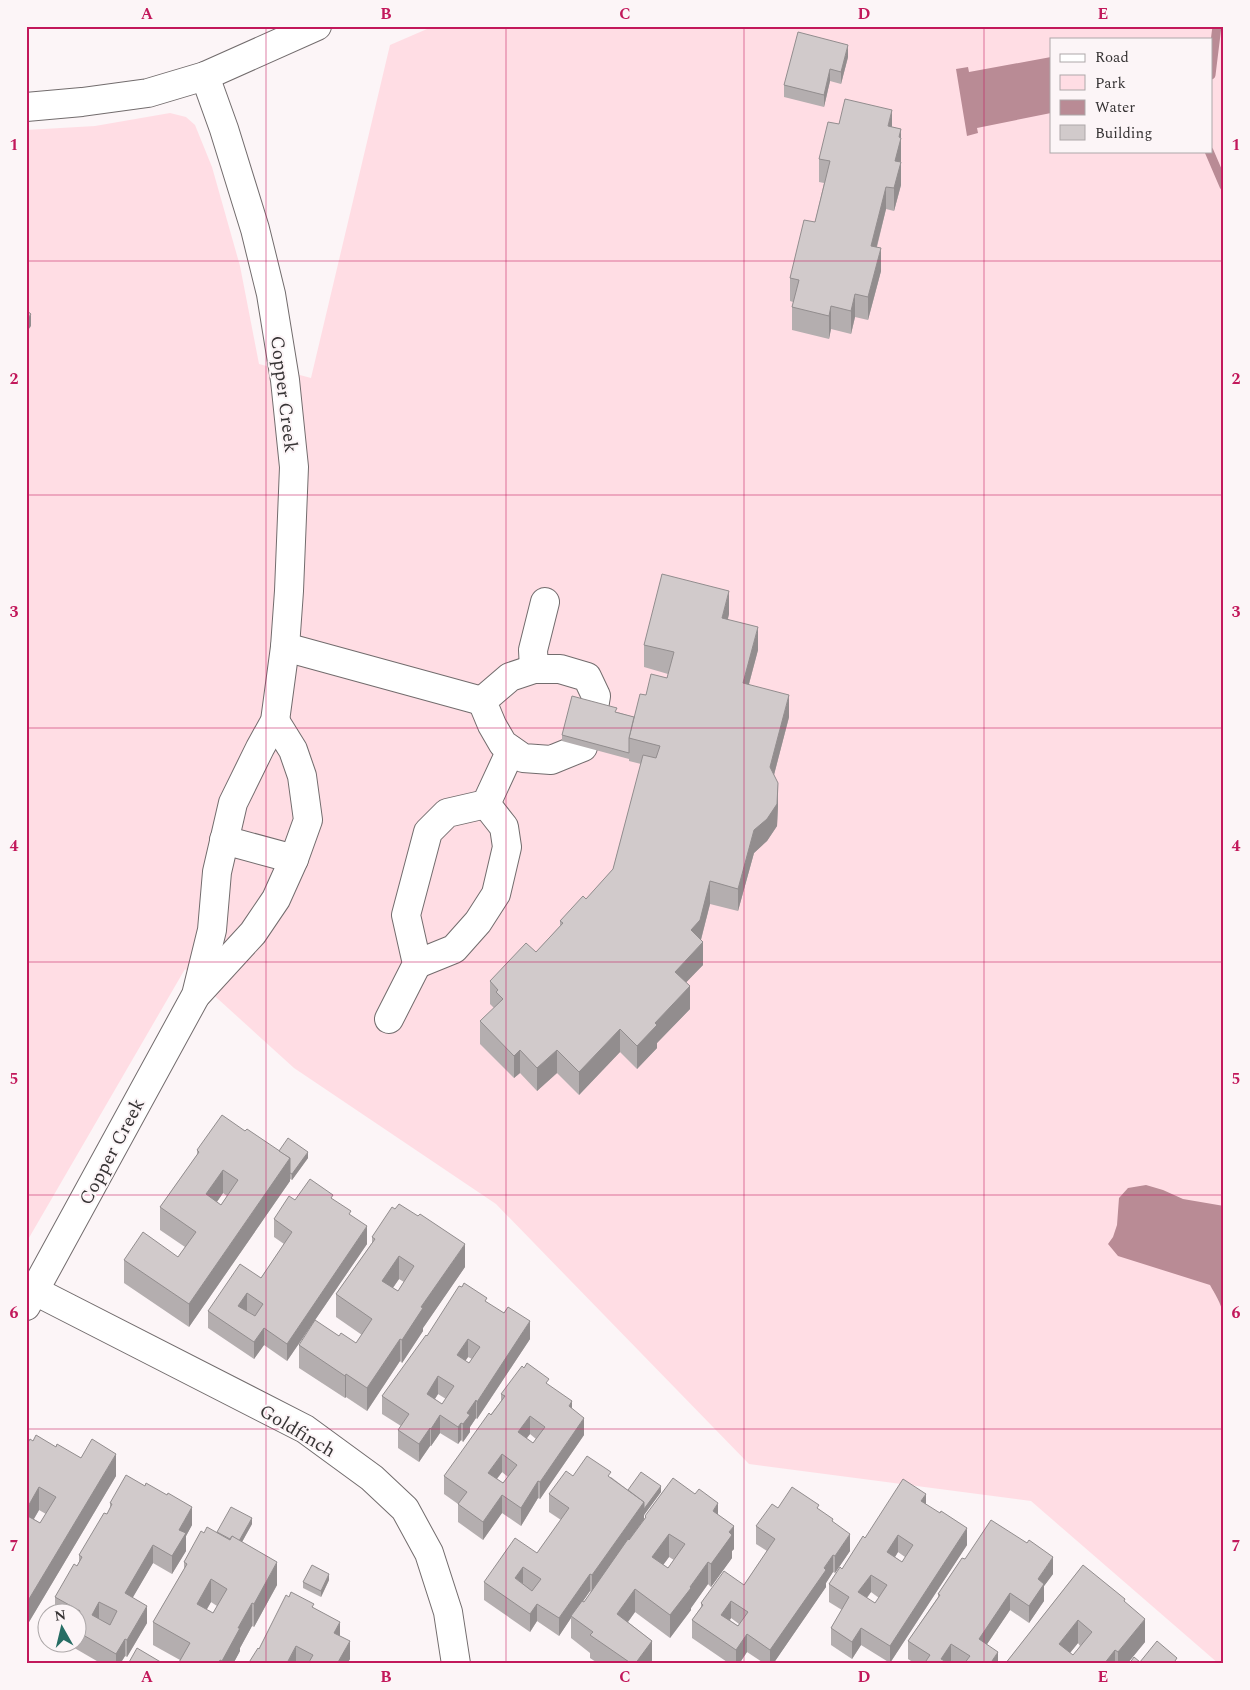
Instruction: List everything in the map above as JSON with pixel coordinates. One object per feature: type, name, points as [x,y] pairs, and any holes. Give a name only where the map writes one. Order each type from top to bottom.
[{"type":"street","points":[[26,107],[148,93],[205,76],[317,26]]},
{"type":"street","name":"Copper Creek","points":[[196,995],[212,930],[218,872],[233,803],[275,721],[286,647],[290,592],[294,467],[285,380],[270,294],[255,229],[224,129],[205,76]]},
{"type":"street","points":[[534,669],[533,650],[545,602]]},
{"type":"street","points":[[286,647],[482,701]]},
{"type":"street","points":[[482,701],[510,677],[534,669],[560,669],[587,677],[596,696],[594,708]]},
{"type":"street","points":[[482,701],[503,744],[523,758],[551,760],[583,747]]},
{"type":"street","name":"Copper Creek","points":[[31,1299],[196,995],[253,933],[276,899],[294,859],[308,820],[302,776],[293,750],[275,721]]},
{"type":"street","points":[[486,804],[511,750]]},
{"type":"street","points":[[389,1020],[417,964],[406,915],[428,832],[447,813],[486,804]]},
{"type":"street","points":[[417,964],[454,949],[478,922],[496,894],[507,847],[504,827],[486,804]]},
{"type":"street","points":[[224,840],[294,859]]},
{"type":"street","name":"Goldfinch","points":[[31,1299],[305,1429],[372,1478],[405,1509],[429,1552],[448,1612],[456,1664]]},
{"type":"green space","points":[[434,26],[1224,26],[1224,1664],[1219,1664],[1031,1501],[749,1464],[496,1204],[294,1068],[185,969],[26,1243],[26,130],[95,126],[170,113],[186,117],[195,125],[212,167],[240,266],[259,364],[311,378],[390,45]]},
{"type":"water","points":[[1050,57],[1050,113],[977,128],[978,133],[967,136],[956,69],[968,67],[969,72]]},
{"type":"water","points":[[1146,1185],[1183,1199],[1224,1206],[1224,1346],[1222,1334],[1223,1314],[1210,1285],[1118,1256],[1108,1244],[1113,1237],[1117,1225],[1119,1198],[1128,1188]]},
{"type":"building","points":[[798,32],[848,45],[841,72],[830,69],[824,95],[784,85]]},
{"type":"building","points":[[845,99],[892,110],[888,126],[901,129],[899,137],[901,138],[895,161],[901,162],[894,188],[886,187],[871,246],[881,248],[868,297],[855,294],[851,311],[831,306],[829,316],[792,307],[799,280],[790,278],[804,220],[815,222],[830,161],[819,159],[828,122],[839,124]]},
{"type":"building","points":[[26,310],[31,314],[26,321]]},
{"type":"building","points":[[662,574],[729,591],[722,618],[758,627],[743,683],[789,695],[770,767],[778,783],[777,804],[767,819],[754,830],[738,889],[710,881],[700,920],[691,930],[703,942],[675,972],[690,986],[655,1023],[657,1025],[637,1046],[620,1029],[579,1072],[557,1050],[537,1068],[520,1050],[514,1056],[480,1021],[503,999],[496,992],[498,990],[490,981],[526,943],[536,952],[563,923],[560,921],[583,896],[586,899],[613,869],[643,755],[656,758],[660,746],[629,738],[640,694],[646,695],[651,674],[667,678],[674,652],[644,645]]},
{"type":"building","points":[[572,696],[617,708],[615,712],[634,717],[629,738],[629,753],[562,735]]},
{"type":"building","points":[[222,1115],[245,1131],[247,1129],[290,1158],[189,1304],[124,1260],[143,1232],[178,1257],[196,1232],[160,1207],[199,1152],[197,1150]],"holes":[[[223,1170],[238,1180],[221,1205],[206,1194]]]},
{"type":"building","points":[[288,1138],[308,1152],[292,1174],[290,1173],[290,1158],[279,1151]]},
{"type":"building","points":[[310,1179],[333,1195],[331,1198],[351,1211],[349,1214],[367,1226],[287,1344],[264,1328],[254,1342],[208,1311],[240,1264],[261,1278],[292,1232],[274,1219],[289,1196],[295,1200]],"holes":[[[247,1293],[263,1304],[255,1316],[238,1306]]]},
{"type":"building","points":[[399,1204],[418,1216],[420,1214],[465,1244],[421,1307],[423,1308],[402,1340],[400,1339],[367,1388],[346,1374],[345,1376],[299,1345],[315,1320],[339,1336],[341,1333],[356,1343],[372,1319],[336,1294],[375,1239],[372,1237],[392,1207],[395,1209]],"holes":[[[399,1256],[414,1266],[398,1291],[382,1281]]]},
{"type":"building","points":[[464,1283],[487,1298],[485,1301],[504,1313],[508,1307],[530,1321],[477,1402],[476,1400],[467,1413],[470,1415],[463,1424],[461,1423],[458,1427],[440,1415],[419,1444],[398,1430],[409,1414],[382,1396],[427,1336],[459,1286],[462,1287]],"holes":[[[468,1339],[480,1347],[469,1363],[457,1355]],[[438,1376],[454,1386],[442,1404],[427,1394]]]},
{"type":"building","points":[[527,1363],[549,1379],[546,1383],[572,1401],[569,1406],[584,1418],[540,1482],[538,1481],[521,1508],[502,1495],[483,1522],[458,1504],[467,1492],[444,1476],[489,1413],[491,1415],[505,1396],[501,1394],[522,1366],[524,1368]],"holes":[[[530,1416],[545,1427],[533,1443],[518,1432]],[[502,1454],[517,1465],[503,1483],[488,1473]]]},
{"type":"building","points":[[36,1435],[56,1447],[57,1444],[81,1458],[92,1439],[116,1454],[26,1604],[26,1515],[40,1523],[56,1497],[39,1487],[26,1510],[26,1446],[30,1439],[33,1441]]},
{"type":"building","points":[[587,1456],[611,1472],[608,1476],[644,1502],[559,1618],[537,1604],[530,1614],[484,1582],[515,1538],[537,1553],[569,1508],[549,1494],[566,1471],[573,1476]],"holes":[[[523,1567],[541,1579],[532,1591],[515,1578]]]},
{"type":"building","points":[[641,1472],[661,1486],[644,1509],[644,1502],[628,1490]]},
{"type":"building","points":[[126,1475],[145,1486],[146,1483],[167,1495],[168,1493],[192,1507],[179,1530],[186,1533],[172,1556],[153,1545],[125,1593],[147,1606],[127,1640],[125,1639],[116,1654],[88,1638],[88,1602],[64,1602],[55,1597],[74,1564],[77,1566],[82,1557],[79,1555],[104,1513],[107,1514],[112,1504],[110,1503]],"holes":[[[99,1602],[117,1611],[110,1625],[92,1615]]]},
{"type":"building","points":[[673,1478],[695,1494],[699,1489],[718,1503],[713,1511],[734,1526],[729,1532],[732,1535],[711,1564],[708,1562],[670,1615],[635,1589],[617,1614],[652,1641],[635,1664],[632,1664],[590,1635],[593,1632],[571,1616],[582,1601],[584,1602]],"holes":[[[669,1534],[685,1544],[668,1568],[652,1557]]]},
{"type":"building","points":[[903,1479],[926,1494],[921,1501],[967,1528],[890,1646],[861,1628],[852,1642],[831,1628],[849,1597],[829,1584],[840,1567],[842,1569],[863,1536],[865,1538]],"holes":[[[898,1535],[913,1545],[902,1562],[887,1552]],[[871,1575],[887,1585],[875,1603],[858,1592]]]},
{"type":"building","points":[[792,1487],[819,1505],[817,1508],[850,1534],[824,1568],[826,1570],[770,1650],[747,1634],[736,1650],[692,1620],[703,1605],[701,1603],[724,1571],[744,1585],[775,1539],[756,1526],[772,1504],[778,1508]],"holes":[[[731,1601],[748,1612],[738,1626],[721,1615]]]},
{"type":"building","points":[[231,1507],[252,1518],[239,1541],[232,1536],[230,1539],[217,1532]]},
{"type":"building","points":[[991,1520],[1027,1543],[1029,1540],[1053,1557],[1038,1579],[1044,1584],[1029,1606],[1010,1593],[979,1639],[998,1652],[990,1664],[964,1664],[970,1656],[951,1644],[941,1659],[950,1664],[924,1664],[930,1655],[908,1641],[940,1595],[938,1594],[962,1558],[965,1559]]},
{"type":"building","points":[[207,1527],[230,1540],[232,1536],[277,1562],[254,1604],[252,1603],[238,1628],[240,1628],[222,1661],[220,1660],[218,1664],[178,1664],[190,1643],[153,1622],[187,1564],[184,1562],[201,1531],[204,1533]],"holes":[[[211,1579],[227,1589],[213,1613],[197,1604]]]},
{"type":"building","points":[[312,1565],[329,1574],[321,1591],[303,1582]]},
{"type":"building","points":[[1083,1565],[1125,1599],[1124,1601],[1145,1619],[1118,1652],[1115,1650],[1104,1664],[1005,1664]],"holes":[[[1078,1620],[1092,1632],[1073,1655],[1059,1644]]]},
{"type":"building","points":[[291,1592],[314,1604],[312,1607],[340,1622],[334,1633],[350,1641],[337,1664],[308,1664],[313,1655],[296,1646],[288,1664],[248,1664],[259,1649],[286,1595],[289,1597]]},
{"type":"building","points":[[1157,1641],[1177,1658],[1175,1661],[1179,1664],[1129,1664],[1134,1657],[1140,1662]]},
{"type":"building","points":[[137,1648],[164,1664],[128,1664]]},
{"type":"waterway","points":[[1212,67],[1217,26]]},
{"type":"waterway","points":[[1209,152],[1224,186]]}]
